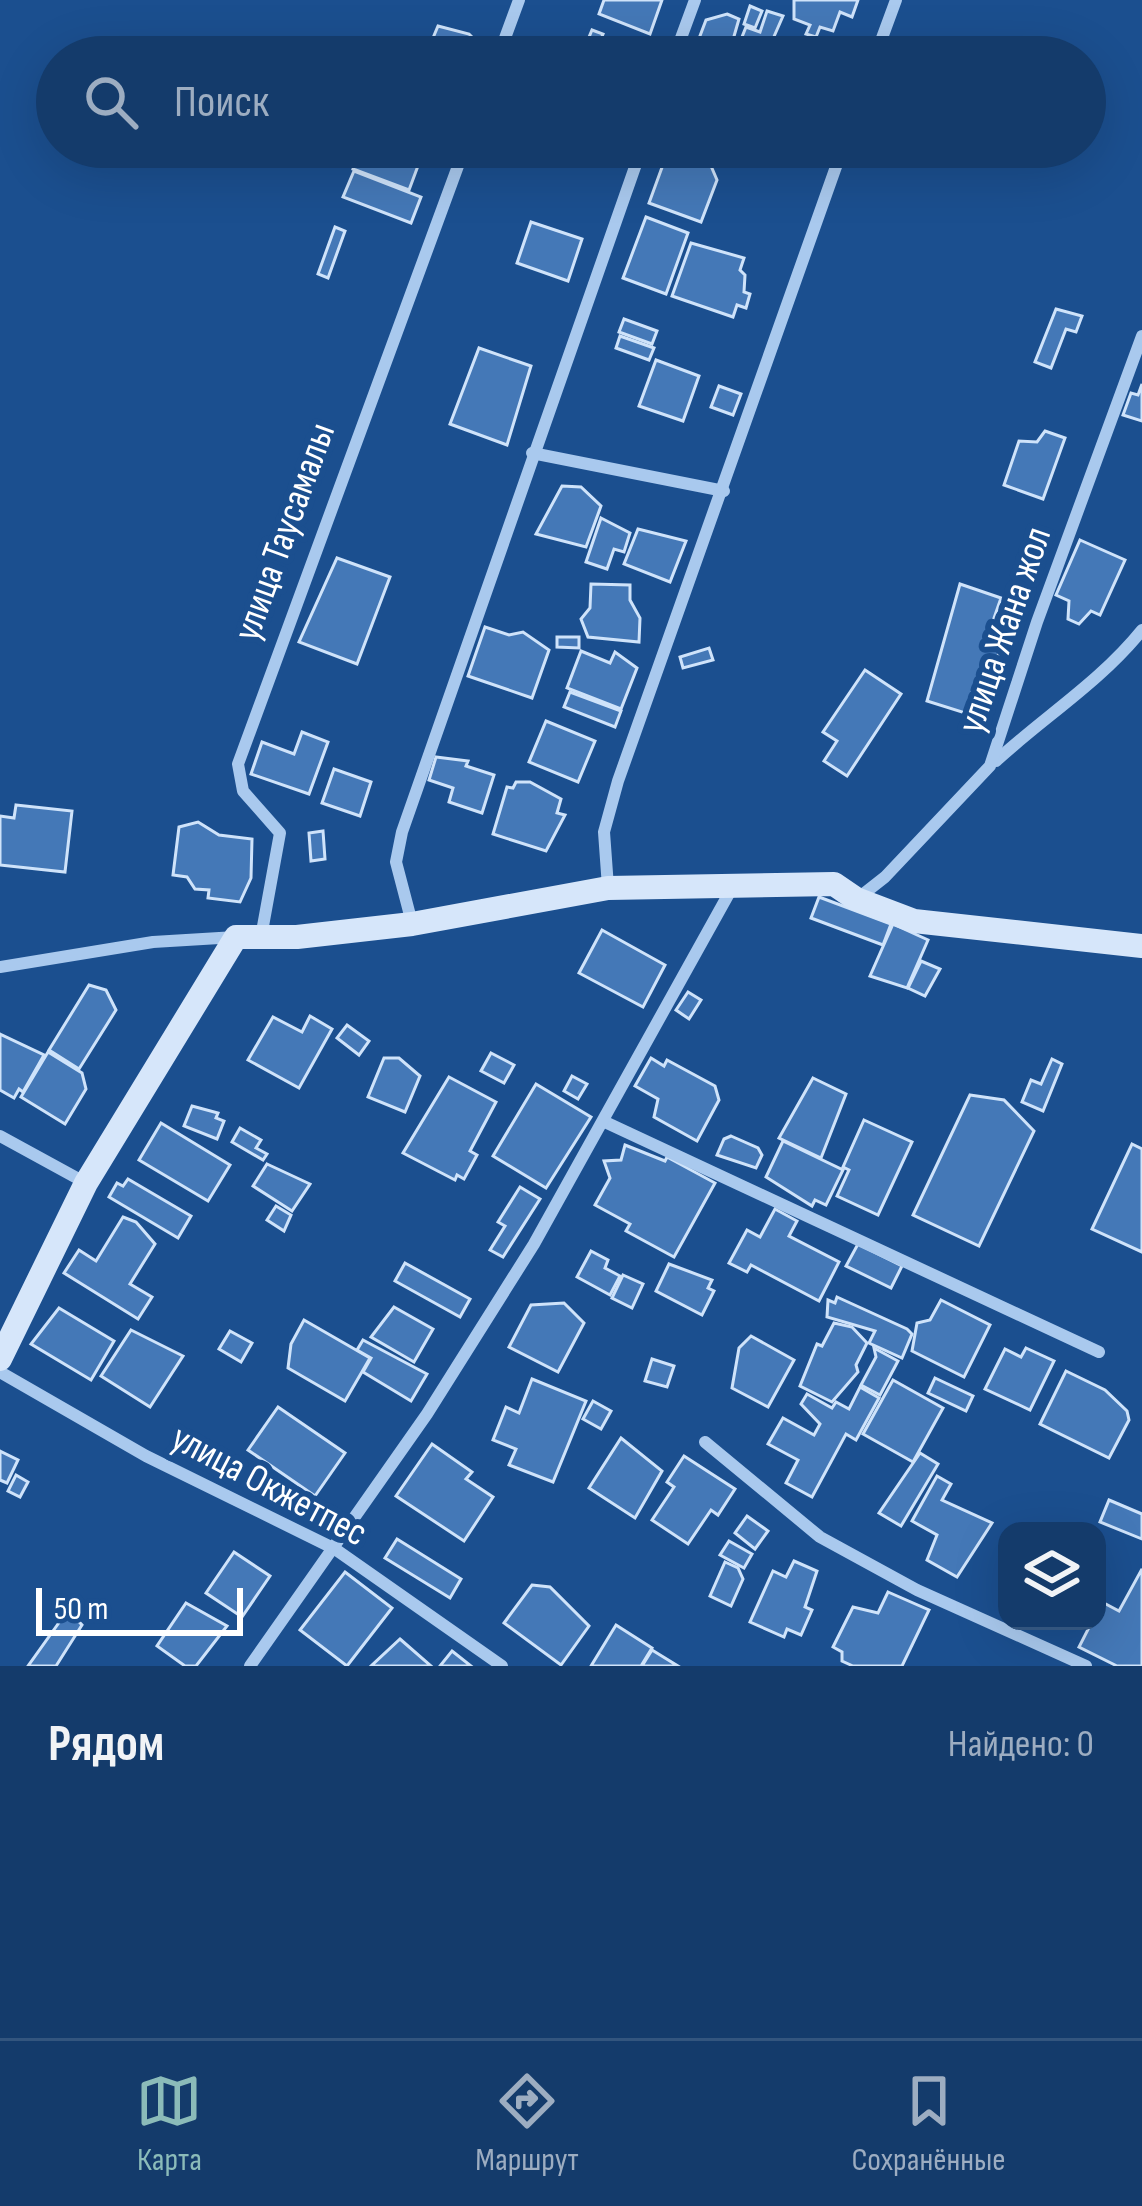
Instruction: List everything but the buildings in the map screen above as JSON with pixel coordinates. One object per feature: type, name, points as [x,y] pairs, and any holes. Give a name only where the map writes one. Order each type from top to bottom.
[{"type":"street","points":[[506,36],[519,0]]},
{"type":"street","points":[[681,36],[694,0]]},
{"type":"street","points":[[883,36],[896,0]]},
{"type":"street","name":"улица Таусамалы","points":[[0,1359],[86,1183],[249,937],[280,833],[243,790],[238,764],[457,168]]},
{"type":"street","points":[[412,924],[396,862],[402,832],[634,168]]},
{"type":"street","points":[[608,888],[604,832],[618,781],[836,168]]},
{"type":"street","name":"улица Жана жол","points":[[856,899],[885,877],[990,766],[1037,622],[1142,336]]},
{"type":"street","points":[[532,453],[724,491]]},
{"type":"street","points":[[990,766],[1052,709],[1102,678],[1142,630]]},
{"type":"street","points":[[0,967],[153,942],[412,924],[608,888],[834,884],[900,917],[957,929],[1142,946]]},
{"type":"street","points":[[250,1666],[451,1376],[605,1122],[733,887]]},
{"type":"street","points":[[605,1122],[1099,1352]]},
{"type":"street","points":[[0,1136],[86,1183]]},
{"type":"street","name":"улица Окжетпес","points":[[0,1372],[146,1456],[335,1549],[502,1666]]},
{"type":"street","points":[[705,1442],[820,1537],[917,1590],[1086,1666]]}]
